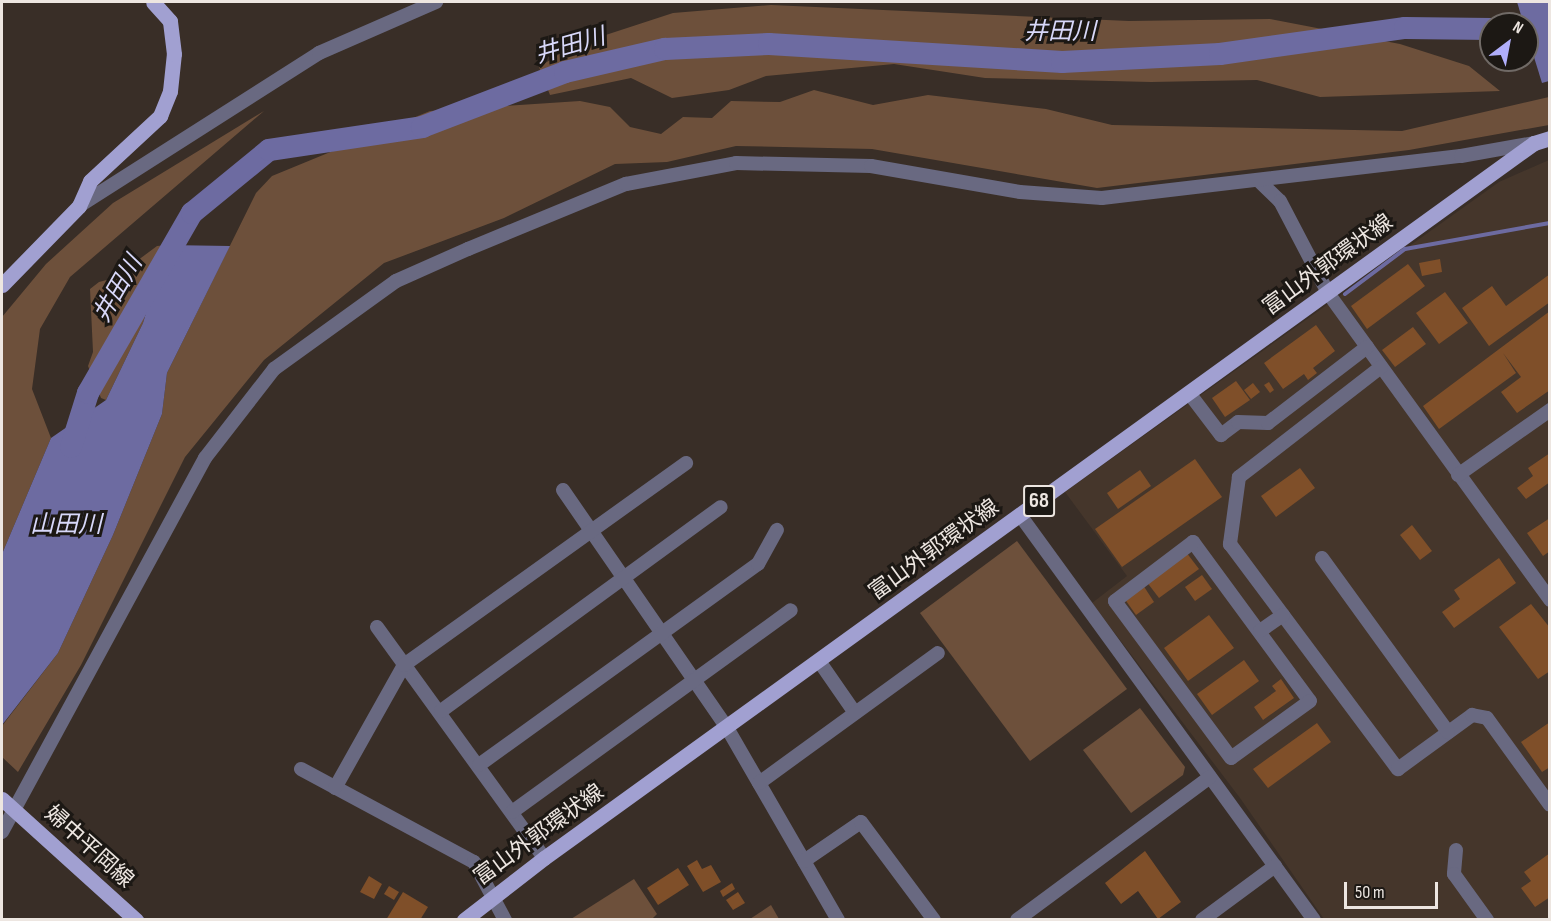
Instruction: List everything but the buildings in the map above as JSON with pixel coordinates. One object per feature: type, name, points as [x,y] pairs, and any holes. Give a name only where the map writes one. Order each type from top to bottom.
[{"type":"main road","points":[[2,285],[80,206],[90,181],[160,116],[170,91],[174,54],[170,21],[153,2]]},
{"type":"main road","name":"富山外郭環状線","points":[[464,920],[544,858],[1534,143],[1550,138]]},
{"type":"main road","name":"婦中平岡線","points":[[7,804],[135,920]]},
{"type":"street","points":[[80,206],[319,53],[429,3]]},
{"type":"street","points":[[2,832],[7,804],[205,458],[274,369],[396,281],[626,184],[736,163],[871,166],[1020,192],[1102,198],[1258,180],[1534,143]]},
{"type":"street","points":[[1258,180],[1280,201],[1328,293],[1550,600]]},
{"type":"street","points":[[1189,393],[1221,435],[1238,422],[1268,423],[1367,347]]},
{"type":"street","points":[[1381,368],[1239,477],[1230,544],[1398,769],[1472,715],[1487,718],[1550,805]]},
{"type":"street","points":[[1458,475],[1550,410]]},
{"type":"street","points":[[334,788],[404,665],[686,463]]},
{"type":"street","points":[[563,490],[726,726],[838,920]]},
{"type":"street","points":[[441,711],[721,507]]},
{"type":"street","points":[[1020,515],[1314,920]]},
{"type":"street","points":[[479,765],[758,564],[777,530]]},
{"type":"street","points":[[1193,542],[1260,631],[1310,701],[1231,758],[1115,601],[1193,542]]},
{"type":"street","points":[[1322,558],[1448,732]]},
{"type":"street","points":[[512,812],[791,610]]},
{"type":"street","points":[[1260,631],[1283,615]]},
{"type":"street","points":[[377,627],[441,711],[544,858]]},
{"type":"street","points":[[759,783],[938,652]]},
{"type":"street","points":[[819,661],[855,713]]},
{"type":"street","points":[[301,769],[474,862],[505,920]]},
{"type":"street","points":[[1017,920],[1210,777]]},
{"type":"street","points":[[804,861],[861,822],[934,920]]},
{"type":"street","points":[[1456,850],[1454,874],[1487,920]]},
{"type":"street","points":[[1202,920],[1275,866]]},
{"type":"shaded area","points":[[771,5],[1129,21],[1270,19],[1400,44],[1469,66],[1500,91],[1320,97],[1257,80],[1151,82],[985,78],[894,64],[766,76],[729,90],[672,98],[631,78],[550,95],[539,67],[572,46],[673,13]]},
{"type":"shaded area","points":[[814,90],[873,105],[928,95],[1046,109],[1112,125],[1402,131],[1549,97],[1549,125],[1409,150],[1097,188],[872,149],[736,146],[667,162],[615,164],[504,218],[384,263],[264,360],[185,457],[81,665],[18,772],[2,757],[2,726],[58,653],[113,535],[162,414],[167,373],[256,193],[272,176],[430,111],[580,101],[610,107],[630,127],[661,134],[683,117],[712,118],[731,101],[780,102]]},
{"type":"shaded area","points":[[264,111],[70,277],[40,329],[32,389],[51,438],[2,554],[2,317],[46,264],[113,203]]},
{"type":"shaded area","points":[[1549,160],[1549,919],[1324,919],[1240,798],[1092,603],[1127,576],[1065,492],[1499,182]]},
{"type":"shaded area","points":[[167,245],[143,323],[106,400],[101,398],[88,366],[93,352],[90,289],[99,282],[114,278],[157,246]]},
{"type":"shaded area","points":[[1017,541],[1127,689],[1030,761],[920,613]]},
{"type":"shaded area","points":[[1140,708],[1185,767],[1183,775],[1131,813],[1083,750]]},
{"type":"shaded area","points":[[634,879],[657,914],[652,919],[571,919]]},
{"type":"shaded area","points":[[771,905],[779,919],[750,919]]},
{"type":"water","points":[[1517,2],[1549,2],[1549,81],[1542,83],[1539,72],[1539,12],[1520,12]]},
{"type":"water","name":"山田川","points":[[167,245],[230,246],[167,373],[162,414],[113,535],[58,653],[2,725],[2,554],[51,438],[106,400],[143,323]]},
{"type":"waterway","name":"井田川","points":[[71,447],[88,393],[192,213],[269,150],[422,127],[565,72],[665,49],[769,44],[1062,62],[1220,54],[1405,28],[1479,29]]},
{"type":"waterway","points":[[1345,294],[1405,249],[1550,223]]}]
